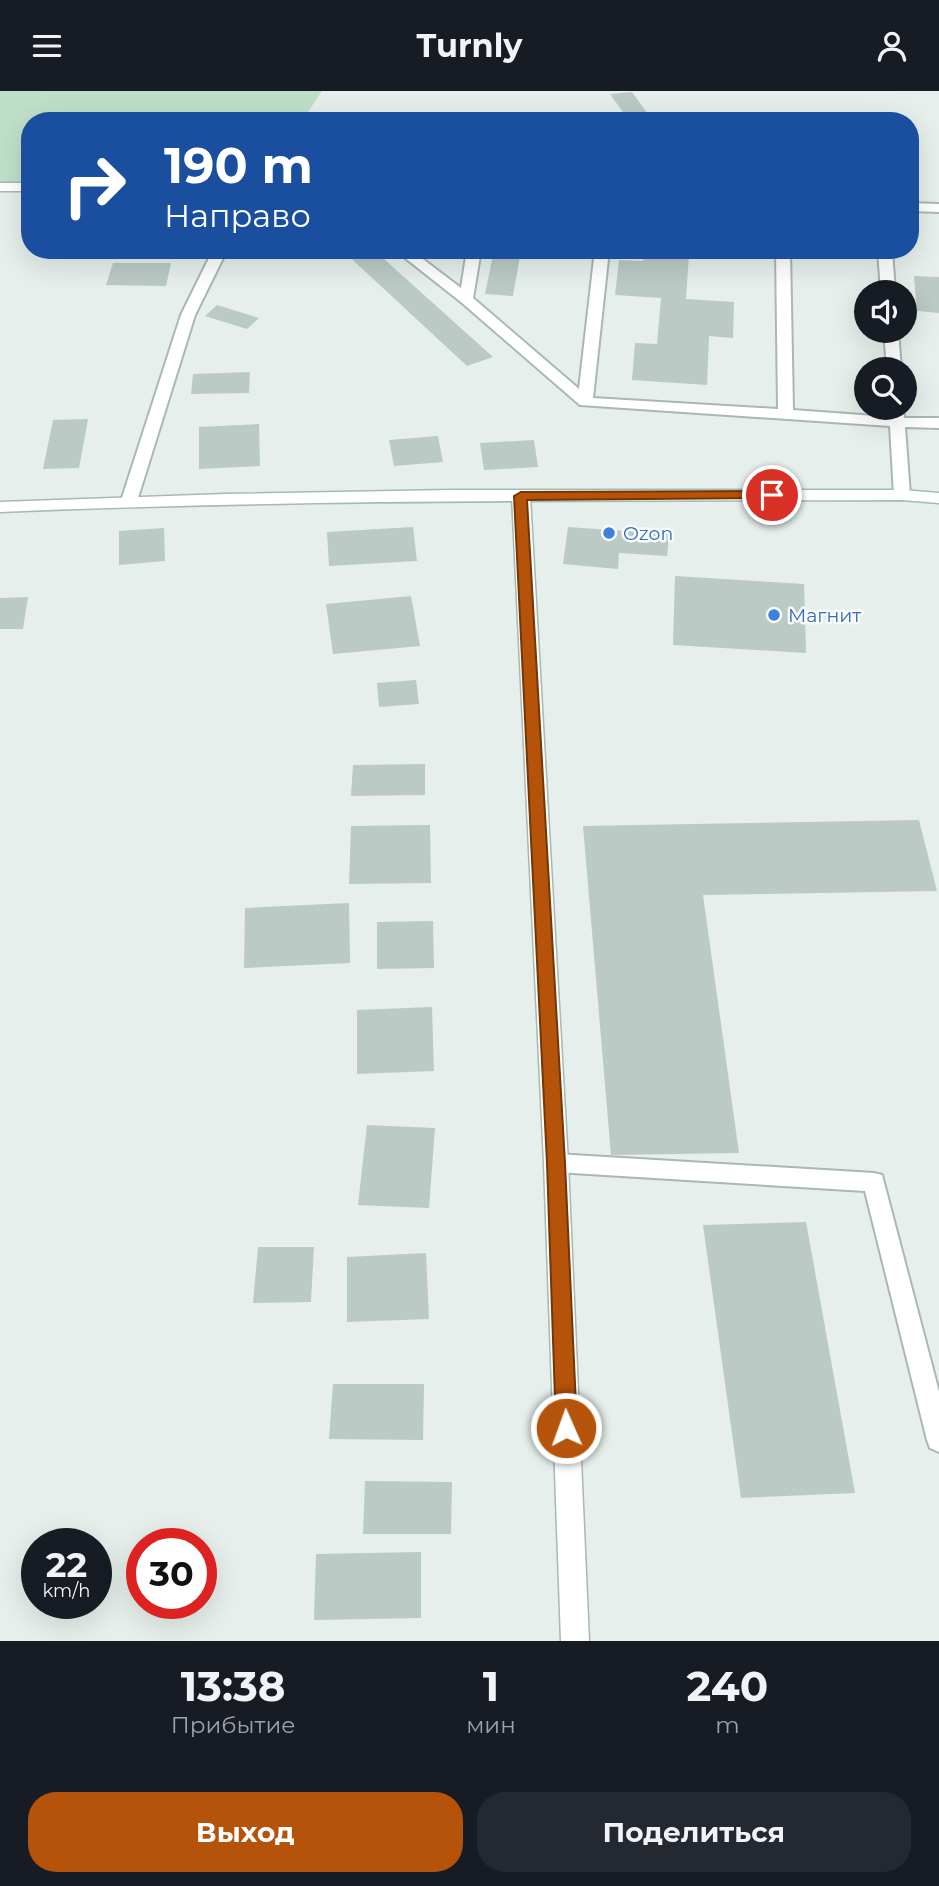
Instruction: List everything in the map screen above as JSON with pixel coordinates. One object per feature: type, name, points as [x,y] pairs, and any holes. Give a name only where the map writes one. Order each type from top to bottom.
[{"type":"street","points":[[0,187],[21,187]]},
{"type":"street","points":[[0,507],[126,501],[521,496],[902,495],[939,498]]},
{"type":"street","points":[[521,496],[556,1163],[575,1641]]},
{"type":"lane","points":[[919,207],[939,208]]},
{"type":"lane","points":[[126,501],[188,315],[216,259]]},
{"type":"lane","points":[[414,259],[466,299],[585,402],[786,414],[854,415]]},
{"type":"lane","points":[[466,299],[473,259]]},
{"type":"lane","points":[[585,402],[601,259]]},
{"type":"lane","points":[[783,259],[786,414]]},
{"type":"lane","points":[[886,259],[887,280]]},
{"type":"lane","points":[[917,419],[939,423]]},
{"type":"lane","points":[[897,420],[902,495]]},
{"type":"lane","points":[[556,1163],[874,1182],[939,1440]]},
{"type":"green space","points":[[0,91],[322,91],[308,112],[21,112],[21,182],[0,182]]},
{"type":"building","points":[[632,92],[646,112],[623,112],[610,94]]},
{"type":"building","points":[[352,259],[384,259],[493,357],[467,366]]},
{"type":"building","points":[[492,259],[519,259],[513,296],[485,294]]},
{"type":"building","points":[[689,259],[686,299],[734,302],[733,338],[709,336],[707,385],[632,380],[635,343],[657,344],[661,298],[615,295],[619,260]]},
{"type":"building","points":[[113,263],[171,263],[166,286],[106,285]]},
{"type":"building","points":[[914,276],[939,277],[939,313],[917,311],[917,280],[914,280]]},
{"type":"building","points":[[217,305],[259,318],[247,329],[205,316]]},
{"type":"building","points":[[250,372],[249,393],[191,394],[193,374]]},
{"type":"building","points":[[88,419],[79,468],[43,469],[53,420]]},
{"type":"building","points":[[259,424],[260,466],[199,469],[199,427]]},
{"type":"building","points":[[438,436],[443,462],[394,466],[389,440]]},
{"type":"building","points":[[534,440],[538,467],[484,470],[480,443]]},
{"type":"building","points":[[413,527],[417,561],[329,566],[327,532]]},
{"type":"building","points":[[568,527],[669,534],[667,556],[619,553],[618,569],[563,564]]},
{"type":"building","points":[[164,528],[165,561],[119,565],[119,531]]},
{"type":"building","points":[[675,576],[804,584],[806,653],[673,645]]},
{"type":"building","points":[[411,596],[420,646],[333,654],[326,604]]},
{"type":"building","points":[[28,597],[23,629],[0,629],[0,598]]},
{"type":"building","points":[[416,680],[419,704],[379,707],[377,683]]},
{"type":"building","points":[[425,764],[425,795],[351,796],[353,765]]},
{"type":"building","points":[[919,820],[937,891],[703,895],[739,1153],[611,1155],[583,826]]},
{"type":"building","points":[[430,825],[431,883],[349,884],[351,826]]},
{"type":"building","points":[[349,903],[350,963],[244,968],[245,908]]},
{"type":"building","points":[[433,921],[434,968],[377,969],[377,922]]},
{"type":"building","points":[[432,1007],[434,1071],[357,1074],[357,1010]]},
{"type":"building","points":[[367,1125],[435,1128],[429,1208],[358,1205]]},
{"type":"building","points":[[806,1222],[855,1493],[741,1498],[703,1225]]},
{"type":"building","points":[[258,1247],[314,1247],[311,1302],[253,1303]]},
{"type":"building","points":[[426,1253],[429,1319],[347,1322],[347,1257]]},
{"type":"building","points":[[333,1384],[424,1384],[423,1440],[329,1439]]},
{"type":"building","points":[[365,1481],[452,1482],[451,1534],[363,1534]]},
{"type":"building","points":[[421,1552],[421,1618],[314,1620],[316,1554]]},
{"type":"place","name":"Ozon","points":[[609,533]]},
{"type":"place","name":"Магнит","points":[[774,615]]},
{"type":"route","points":[[566,1428],[556,1163],[521,496],[772,495]]}]
